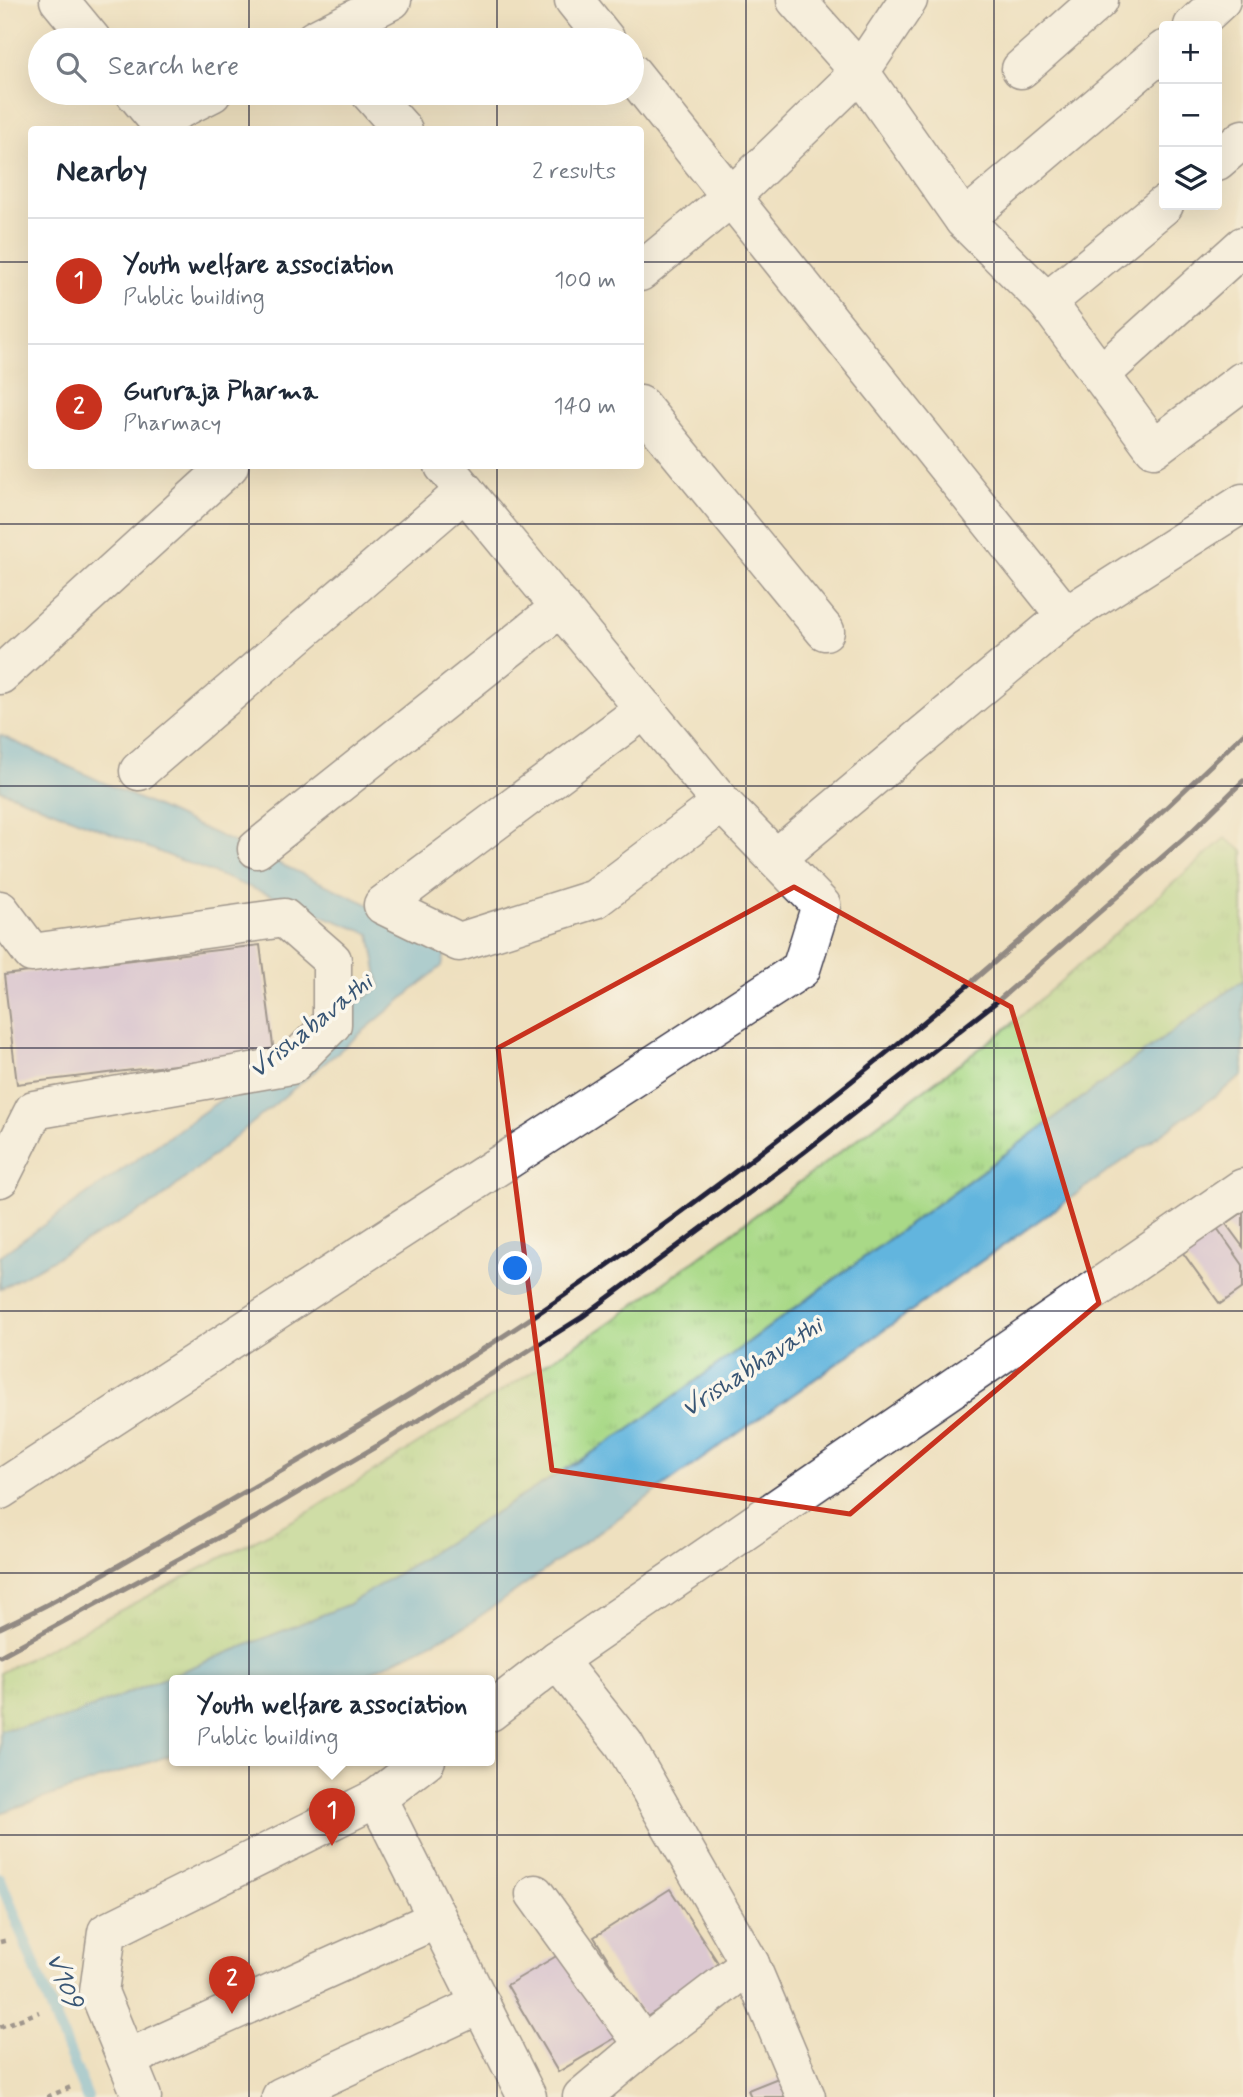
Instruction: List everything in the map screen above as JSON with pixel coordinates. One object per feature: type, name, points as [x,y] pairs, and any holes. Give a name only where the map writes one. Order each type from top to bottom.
[{"type":"street","points":[[58,0],[82,28]]},
{"type":"street","points":[[340,28],[392,0]]},
{"type":"street","points":[[574,0],[596,28]]},
{"type":"street","points":[[796,0],[860,72],[964,220],[1047,302],[1154,448],[1243,381]]},
{"type":"street","points":[[644,269],[731,197],[860,72],[908,0]]},
{"type":"street","points":[[1021,69],[1099,0]]},
{"type":"street","points":[[1198,21],[1221,0]]},
{"type":"street","points":[[964,220],[1159,54]]},
{"type":"street","points":[[644,88],[1066,616]]},
{"type":"street","points":[[153,114],[178,105]]},
{"type":"street","points":[[381,105],[399,126]]},
{"type":"street","points":[[1222,157],[1243,139]]},
{"type":"street","points":[[1047,302],[1159,209]]},
{"type":"street","points":[[1100,375],[1243,246]]},
{"type":"street","points":[[644,410],[825,631]]},
{"type":"street","points":[[0,675],[226,469]]},
{"type":"street","points":[[0,1490],[802,969],[821,905],[722,803],[454,478],[139,771]]},
{"type":"street","points":[[776,858],[1066,616],[1243,503]]},
{"type":"street","points":[[257,849],[561,607]]},
{"type":"street","points":[[645,709],[383,905],[459,942],[595,899],[722,803]]},
{"type":"street","points":[[0,910],[32,953],[284,918],[332,960],[332,1024],[291,1065],[34,1110],[0,1178]]},
{"type":"street","points":[[495,1707],[557,1660],[1243,1188]]},
{"type":"street","points":[[557,1660],[624,1744],[750,1964],[806,2097]]},
{"type":"street","points":[[142,2097],[99,1992],[107,1932],[377,1798],[418,1766]]},
{"type":"street","points":[[377,1798],[527,2097]]},
{"type":"street","points":[[535,1894],[643,2045]]},
{"type":"street","points":[[127,2059],[437,1919]]},
{"type":"street","points":[[582,2097],[643,2045],[750,1964]]},
{"type":"street","points":[[281,2097],[481,2004]]},
{"type":"path","points":[[0,1942],[8,1940]]},
{"type":"path","points":[[0,2027],[39,2012]]},
{"type":"path","points":[[47,2097],[71,2087]]},
{"type":"highlighted area","points":[[794,887],[1011,1007],[1099,1303],[850,1514],[552,1470],[498,1048]]},
{"type":"green space","points":[[1225,838],[1243,851],[1243,980],[627,1431],[347,1605],[61,1720],[0,1730],[0,1673],[311,1511],[607,1325],[1006,1029]]},
{"type":"water","points":[[0,735],[448,941],[442,966],[158,1201],[0,1289],[0,1256],[380,987],[370,934],[0,790]]},
{"type":"water","name":"Vrishabhavathi","points":[[1243,980],[1243,1076],[466,1626],[365,1675],[173,1675],[347,1605],[627,1431]]},
{"type":"water","points":[[169,1677],[169,1756],[0,1813],[0,1730],[61,1720]]},
{"type":"building","points":[[260,945],[274,1053],[17,1084],[4,975]]},
{"type":"building","points":[[1243,1212],[1243,1247],[1226,1224]]},
{"type":"building","points":[[1217,1228],[1243,1265],[1243,1288],[1220,1304],[1183,1253]]},
{"type":"building","points":[[670,1889],[722,1969],[645,2018],[594,1937]]},
{"type":"building","points":[[565,1951],[615,2038],[558,2072],[507,1985]]},
{"type":"building","points":[[788,2074],[797,2097],[751,2097],[748,2090]]},
{"type":"waterway","name":"V109","points":[[0,1879],[87,2097]]},
{"type":"railway","points":[[0,1628],[123,1563],[406,1397],[487,1347],[654,1232],[743,1166],[916,1029],[1083,884],[1243,734]]},
{"type":"railway","points":[[0,1656],[258,1516],[377,1446],[582,1317],[803,1153],[1000,999],[1192,831],[1243,781]]},
{"type":"place","name":"Youth welfare association","points":[[332,1846]]},
{"type":"place","name":"Gururaja Pharma","points":[[232,2014]]},
{"type":"water label","name":"Vrishabavathi","points":[[310,1025]]}]
